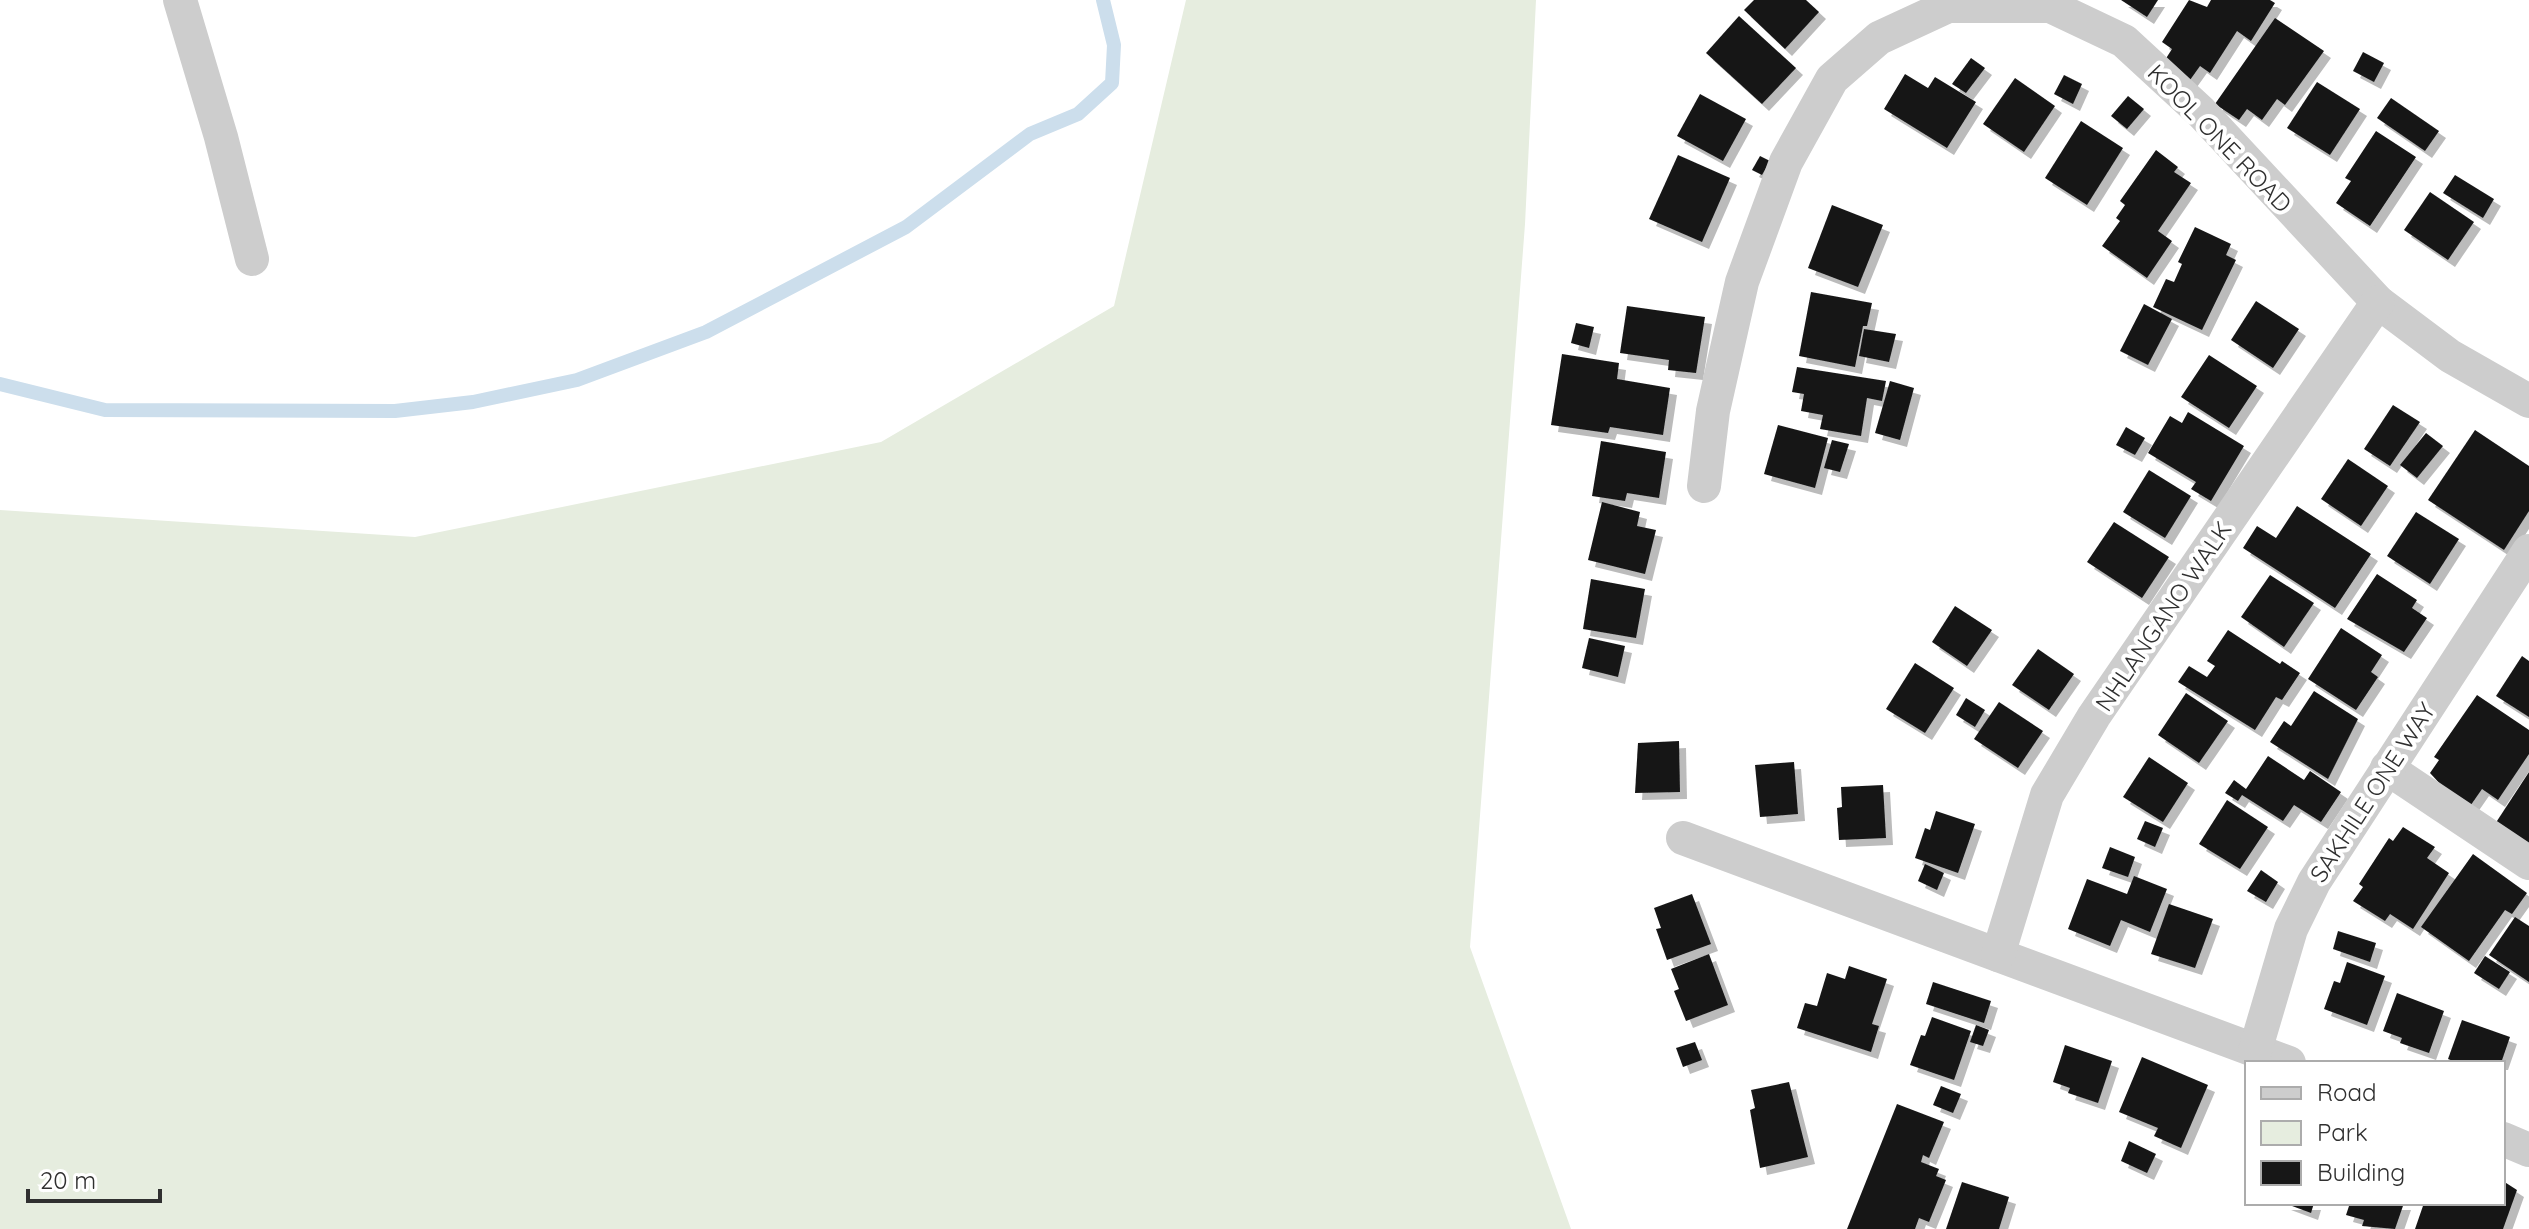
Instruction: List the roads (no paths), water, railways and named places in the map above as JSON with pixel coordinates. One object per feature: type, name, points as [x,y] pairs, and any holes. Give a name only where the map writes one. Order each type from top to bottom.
[{"type":"street","points":[[180,0],[221,137],[252,259]]},
{"type":"street","name":"KOOL ONE ROAD","points":[[1704,486],[1713,411],[1742,282],[1786,162],[1832,79],[1879,38],[1948,6],[2050,6],[2124,41],[2201,112],[2378,302],[2450,356],[2529,401]]},
{"type":"street","name":"NHLANGANO WALK","points":[[1998,955],[2047,795],[2094,716],[2378,302]]},
{"type":"street","name":"SAKHILE ONE WAY","points":[[2255,1051],[2291,929],[2314,882],[2526,561]]},
{"type":"street","points":[[2387,768],[2529,863]]},
{"type":"street","points":[[1683,838],[2283,1061]]},
{"type":"street","points":[[2505,1140],[2529,1150]]},
{"type":"waterway","points":[[0,384],[105,410],[395,411],[473,402],[577,380],[706,332],[906,227],[1030,134],[1078,114],[1112,83],[1114,45],[1103,0]]}]
